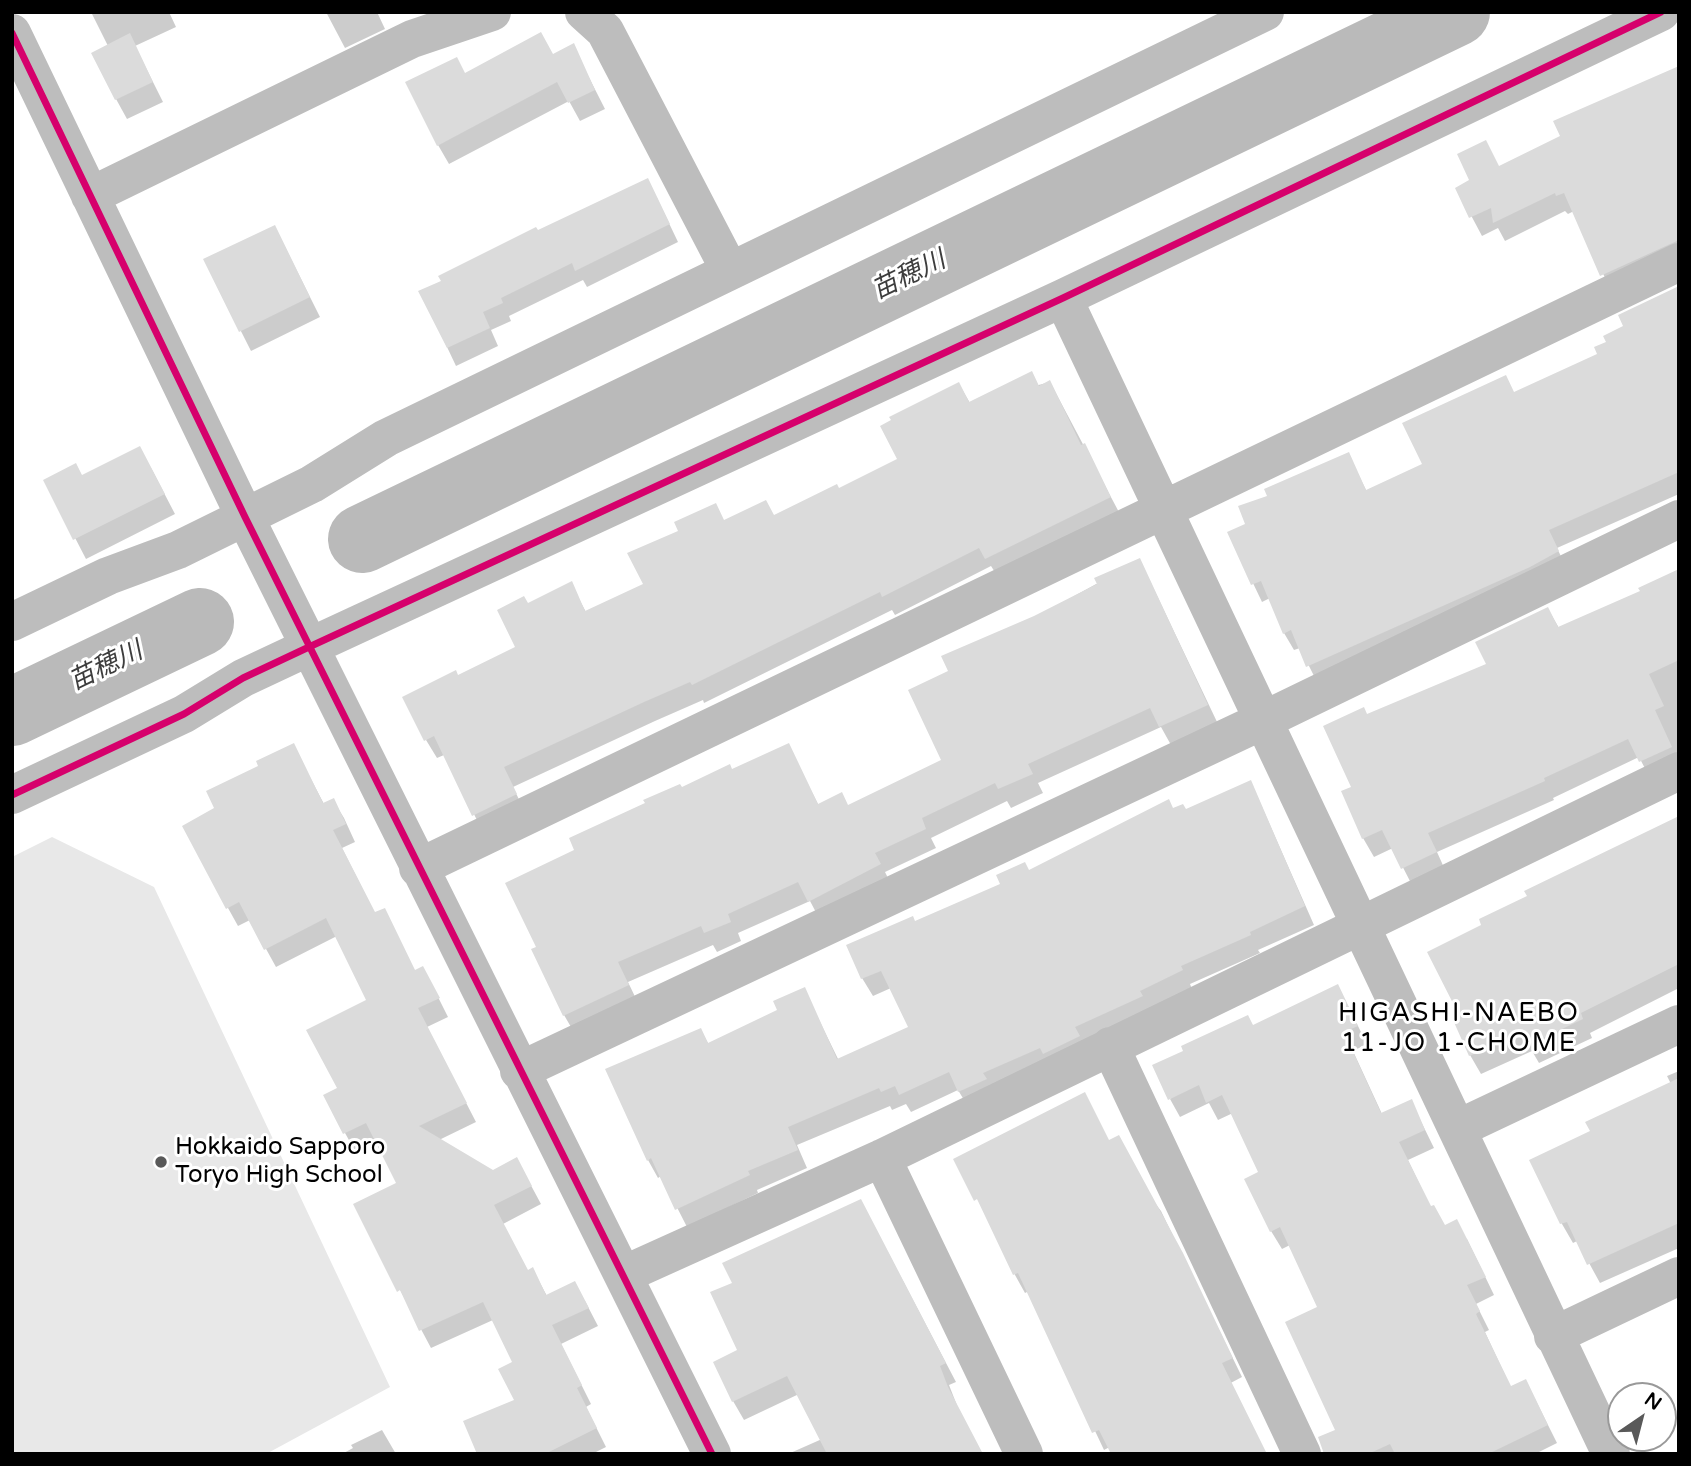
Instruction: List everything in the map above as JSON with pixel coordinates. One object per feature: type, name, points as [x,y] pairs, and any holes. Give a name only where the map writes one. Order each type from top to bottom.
[{"type":"street","points":[[90,196],[412,39],[492,12]]},
{"type":"street","points":[[584,12],[605,31],[730,271]]},
{"type":"street","points":[[12,622],[108,576],[178,550],[312,484],[386,438],[1265,12]]},
{"type":"street","points":[[12,795],[184,714],[243,678],[1063,298],[1661,12]]},
{"type":"street","points":[[12,33],[309,647],[519,1071],[625,1275],[712,1454]]},
{"type":"street","points":[[418,867],[1679,262]]},
{"type":"street","points":[[1063,298],[1457,1129],[1553,1336],[1601,1450]]},
{"type":"street","points":[[519,1071],[1264,720],[1679,519]]},
{"type":"street","points":[[625,1275],[881,1158],[1679,771]]},
{"type":"street","points":[[1457,1129],[1679,1024]]},
{"type":"street","points":[[1110,1046],[1302,1454]]},
{"type":"street","points":[[881,1158],[1024,1454]]},
{"type":"street","points":[[1553,1336],[1679,1276]]},
{"type":"shaded area","name":"Hokkaido Sapporo Toryo High School","points":[[52,837],[154,887],[390,1387],[266,1454],[12,1454],[12,857]]},
{"type":"building","points":[[541,32],[553,54],[574,43],[595,90],[568,103],[557,82],[437,146],[405,82],[457,57],[465,73]]},
{"type":"building","points":[[130,33],[153,82],[115,100],[91,53]]},
{"type":"building","points":[[1679,66],[1679,240],[1600,276],[1564,193],[1556,196],[1555,193],[1493,223],[1491,208],[1469,218],[1455,188],[1469,180],[1457,154],[1486,140],[1499,166],[1560,136],[1553,121]]},
{"type":"building","points":[[648,178],[670,224],[575,271],[572,263],[501,298],[503,303],[483,312],[490,328],[447,348],[418,291],[441,281],[438,276],[536,227],[538,230]]},
{"type":"building","points":[[275,225],[310,297],[239,332],[203,259]]},
{"type":"building","points":[[1679,286],[1679,472],[1549,530],[1559,551],[1530,567],[1306,667],[1291,630],[1283,634],[1261,581],[1251,585],[1227,532],[1245,524],[1238,506],[1267,496],[1264,489],[1349,452],[1366,490],[1422,464],[1402,423],[1506,375],[1514,392],[1597,354],[1594,347],[1606,342],[1603,336],[1623,326],[1618,315]]},
{"type":"building","points":[[1032,371],[1039,386],[1050,380],[1081,445],[1085,443],[1111,497],[985,559],[979,548],[882,597],[880,592],[692,685],[690,682],[644,702],[504,767],[517,794],[472,816],[434,736],[424,741],[402,697],[456,670],[458,675],[515,647],[497,610],[524,596],[528,603],[572,581],[585,611],[643,584],[627,553],[678,531],[674,522],[716,503],[724,520],[766,500],[774,515],[837,484],[839,488],[897,459],[880,426],[891,420],[889,417],[959,382],[969,402]]},
{"type":"building","points":[[140,446],[165,494],[73,540],[43,480],[76,463],[82,475]]},
{"type":"building","points":[[1140,558],[1208,705],[1159,727],[1150,708],[1028,764],[1033,774],[998,789],[995,783],[922,818],[926,829],[875,853],[881,864],[808,902],[798,882],[728,914],[731,922],[704,933],[701,926],[618,962],[629,985],[563,1016],[531,949],[536,947],[505,883],[574,850],[569,838],[645,803],[643,800],[680,784],[682,787],[730,764],[732,769],[789,743],[818,804],[842,792],[848,805],[941,760],[908,690],[948,671],[941,656],[1034,616],[1097,584],[1094,578]]},
{"type":"building","points":[[1679,569],[1679,660],[1649,674],[1664,706],[1655,710],[1672,747],[1639,762],[1628,739],[1544,778],[1545,781],[1428,833],[1437,852],[1401,869],[1382,830],[1362,839],[1341,791],[1351,787],[1323,726],[1364,707],[1367,714],[1486,664],[1475,642],[1548,607],[1558,627],[1640,591],[1638,588]]},
{"type":"building","points":[[294,743],[323,803],[334,798],[346,824],[333,830],[375,912],[385,908],[415,970],[423,966],[440,998],[418,1008],[467,1103],[419,1126],[493,1170],[517,1157],[532,1186],[494,1205],[528,1270],[533,1267],[546,1295],[575,1281],[589,1308],[552,1325],[582,1385],[577,1388],[597,1428],[545,1454],[477,1454],[463,1421],[514,1400],[498,1369],[512,1362],[483,1302],[419,1331],[353,1204],[396,1183],[366,1123],[343,1134],[323,1095],[337,1088],[306,1030],[366,1000],[326,918],[264,950],[239,902],[226,909],[182,826],[214,808],[206,791],[258,766],[256,761]]},
{"type":"building","points":[[1251,780],[1305,906],[1250,932],[1251,935],[1181,966],[1183,970],[1140,991],[1143,996],[1075,1027],[1080,1036],[1043,1054],[1040,1048],[983,1073],[987,1079],[958,1092],[949,1072],[899,1095],[895,1086],[881,1092],[879,1088],[788,1127],[798,1150],[748,1171],[750,1175],[675,1210],[651,1158],[647,1161],[605,1069],[701,1028],[708,1043],[777,1010],[773,1001],[805,987],[837,1059],[908,1027],[881,971],[861,979],[846,945],[913,916],[915,921],[1000,884],[996,875],[1025,862],[1029,870],[1169,799],[1173,808],[1183,804],[1186,809]]},
{"type":"building","points":[[1679,816],[1679,964],[1581,1013],[1583,1019],[1526,1046],[1522,1033],[1469,1056],[1453,1020],[1460,1017],[1427,952],[1481,925],[1479,919],[1527,896],[1524,891]]},
{"type":"building","points":[[1338,984],[1358,1026],[1344,1032],[1381,1113],[1412,1099],[1425,1130],[1399,1142],[1431,1206],[1434,1205],[1445,1225],[1457,1219],[1486,1277],[1467,1285],[1480,1311],[1476,1314],[1511,1386],[1526,1379],[1548,1425],[1488,1454],[1395,1454],[1390,1444],[1368,1454],[1324,1454],[1318,1437],[1335,1430],[1285,1322],[1317,1307],[1280,1227],[1270,1232],[1244,1179],[1258,1172],[1222,1095],[1206,1103],[1199,1085],[1168,1100],[1152,1065],[1183,1051],[1181,1046],[1248,1015],[1253,1025]]},
{"type":"building","points":[[1679,1078],[1679,1223],[1587,1265],[1567,1222],[1560,1224],[1529,1160],[1590,1131],[1585,1122]]},
{"type":"building","points":[[1085,1092],[1109,1140],[1119,1135],[1183,1253],[1233,1358],[1222,1363],[1267,1454],[1111,1454],[1099,1430],[1092,1433],[1018,1273],[1013,1275],[977,1199],[974,1201],[953,1159]]},
{"type":"building","points":[[861,1199],[946,1363],[940,1366],[948,1387],[983,1454],[827,1454],[787,1376],[732,1402],[713,1362],[737,1350],[710,1292],[732,1283],[722,1263]]},
{"type":"waterway","name":"苗穂川","points":[[362,539],[1456,12]]},
{"type":"waterway","name":"苗穂川","points":[[12,712],[200,622]]},
{"type":"cycle path","points":[[12,795],[184,714],[243,678],[1063,298],[1661,12]]},
{"type":"cycle path","points":[[12,33],[245,517],[712,1454]]},
{"type":"place","name":"Hokkaido Sapporo Toryo High School","points":[[161,1162]]},
{"type":"district","name":"HIGASHI-NAEBO 11-JO 1-CHOME","points":[[1459,1029]]}]
